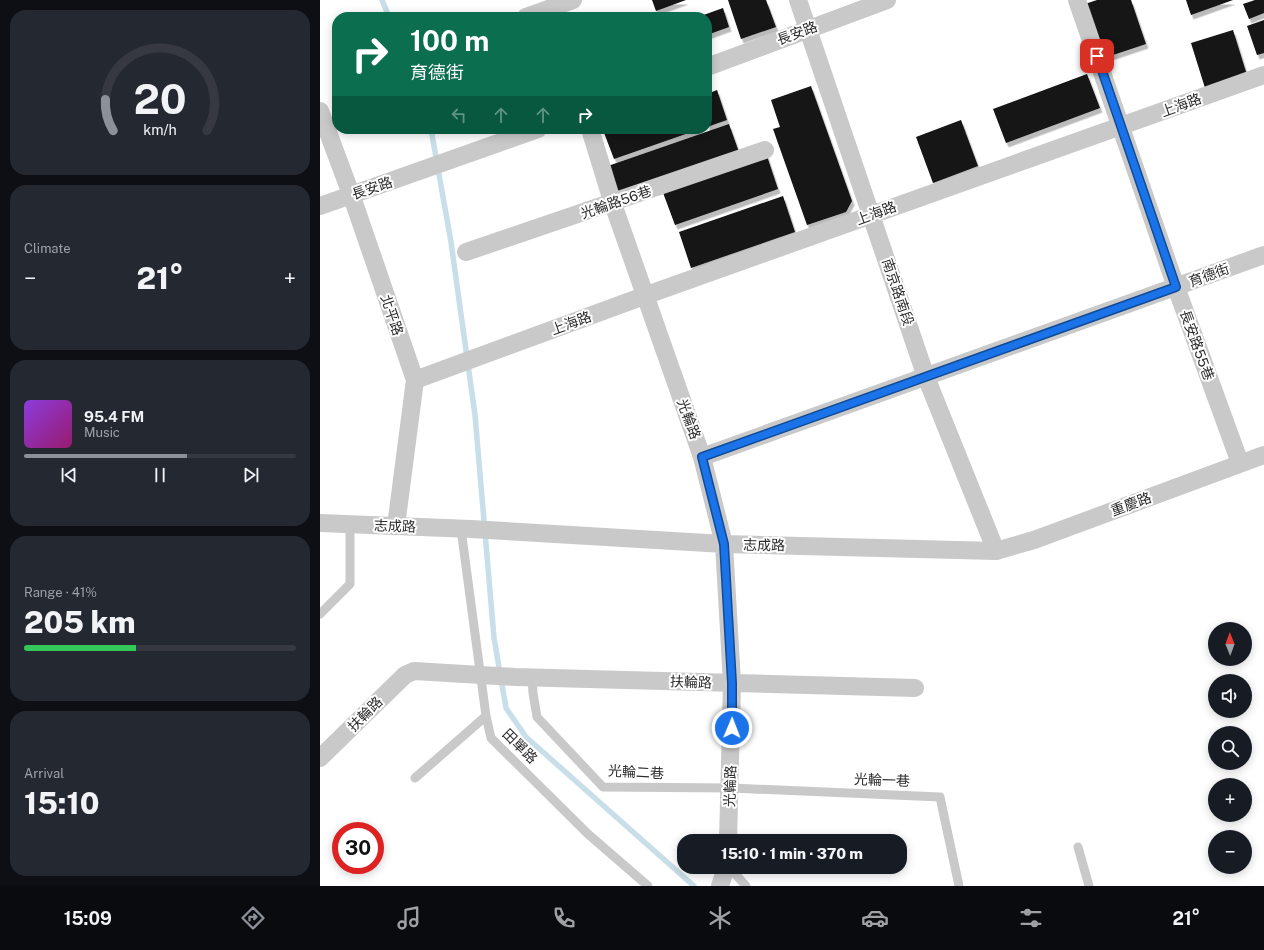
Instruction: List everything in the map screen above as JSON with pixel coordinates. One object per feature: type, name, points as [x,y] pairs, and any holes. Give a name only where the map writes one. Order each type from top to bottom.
[{"type":"street","points":[[547,9],[573,0]]},
{"type":"street","name":"南京路南段","points":[[798,0],[926,377],[996,551]]},
{"type":"street","name":"長安路","points":[[712,65],[887,0]]},
{"type":"street","name":"長安路55巷","points":[[1078,0],[1176,287],[1240,463]]},
{"type":"street","name":"上海路","points":[[414,380],[644,296],[1264,75]]},
{"type":"street","name":"北平路","points":[[320,111],[351,194],[414,380],[396,526]]},
{"type":"street","name":"長安路","points":[[320,206],[351,194],[464,157],[525,134]]},
{"type":"street","name":"光輪路","points":[[592,134],[644,296],[702,457],[724,544],[732,683],[728,834]]},
{"type":"street","name":"光輪路56巷","points":[[466,252],[613,204],[765,150]]},
{"type":"street","name":"育德街","points":[[702,457],[1264,255]]},
{"type":"street","name":"重慶路","points":[[996,551],[1034,540],[1264,454]]},
{"type":"street","name":"志成路","points":[[320,523],[466,529],[724,544],[996,551]]},
{"type":"street","name":"扶輪路","points":[[320,758],[405,675],[414,671],[524,677],[915,688]]},
{"type":"lane","points":[[320,614],[350,584],[350,524]]},
{"type":"lane","name":"田單路","points":[[466,529],[486,716],[491,738],[588,834],[648,886]]},
{"type":"lane","name":"光輪二巷","points":[[524,677],[532,693],[537,717],[603,787],[730,788]]},
{"type":"lane","points":[[415,778],[486,716]]},
{"type":"lane","name":"光輪一巷","points":[[730,788],[940,796],[959,886]]},
{"type":"lane","points":[[1078,847],[1089,886]]},
{"type":"lane","points":[[725,874],[746,886]]},
{"type":"building","points":[[652,0],[686,0],[656,11]]},
{"type":"building","points":[[728,0],[766,0],[776,27],[741,39]]},
{"type":"building","points":[[1097,0],[1131,0],[1146,44],[1104,58],[1085,4]]},
{"type":"building","points":[[1186,0],[1233,0],[1191,15]]},
{"type":"building","points":[[1255,0],[1264,0],[1264,13],[1249,19],[1243,4]]},
{"type":"building","points":[[723,8],[729,27],[712,33],[712,12]]},
{"type":"building","points":[[1264,20],[1264,53],[1257,55],[1247,26]]},
{"type":"building","points":[[1233,30],[1247,75],[1205,88],[1191,43]]},
{"type":"building","points":[[1087,74],[1100,108],[1006,143],[993,109]]},
{"type":"building","points":[[811,86],[852,201],[846,212],[807,225],[773,129],[780,127],[771,100]]},
{"type":"building","points":[[717,90],[727,120],[712,125],[712,92]]},
{"type":"building","points":[[961,120],[978,166],[933,183],[916,137]]},
{"type":"building","points":[[729,124],[740,155],[616,198],[605,167],[700,134],[712,134],[712,130]]},
{"type":"building","points":[[605,134],[686,134],[614,159]]},
{"type":"building","points":[[766,153],[778,189],[675,225],[662,190]]},
{"type":"building","points":[[783,196],[795,232],[691,268],[679,232]]},
{"type":"waterway","points":[[382,0],[387,12]]},
{"type":"waterway","points":[[432,134],[451,242],[475,415],[494,638],[506,708],[526,737],[694,886]]},
{"type":"route","points":[[732,728],[732,683],[724,544],[702,457],[1176,287],[1097,56]]}]
